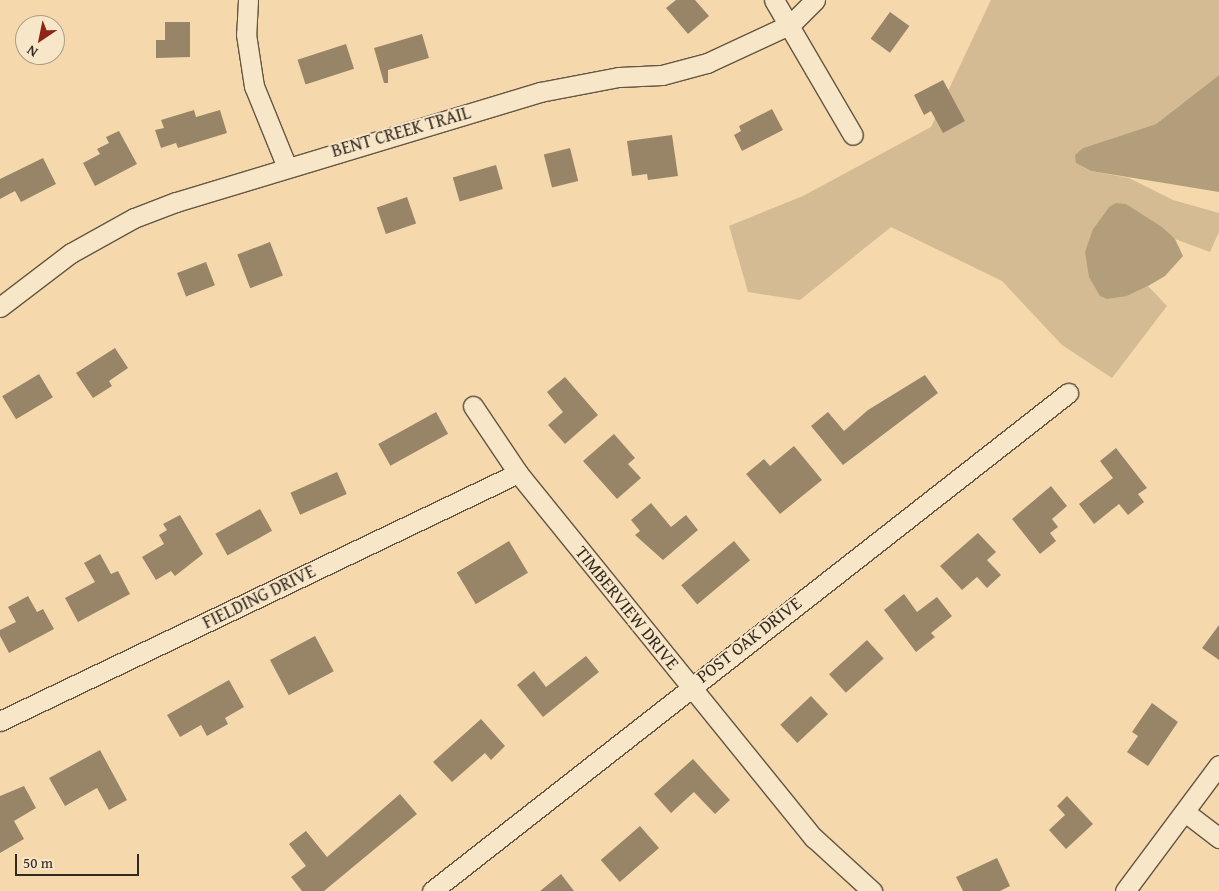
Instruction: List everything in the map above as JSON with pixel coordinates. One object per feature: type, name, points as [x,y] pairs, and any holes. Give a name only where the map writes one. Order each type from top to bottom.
[{"type":"street","points":[[248,0],[246,34],[254,86],[286,165]]},
{"type":"street","points":[[774,0],[792,24],[854,135]]},
{"type":"street","name":"BENT CREEK TRAIL","points":[[0,307],[50,266],[134,218],[286,165],[540,92],[619,77],[662,75],[689,68],[792,24],[815,0]]},
{"type":"street","name":"POST OAK DRIVE","points":[[432,891],[690,686],[1068,392]]},
{"type":"street","name":"TIMBERVIEW DRIVE","points":[[473,406],[518,473],[814,838],[872,891]]},
{"type":"street","name":"FIELDING DRIVE","points":[[0,721],[518,473]]},
{"type":"street","points":[[1125,891],[1219,765]]},
{"type":"street","points":[[1185,812],[1219,838]]},
{"type":"shaded area","points":[[991,0],[1219,0],[1219,75],[1156,124],[1083,148],[1076,163],[1091,171],[1129,178],[1173,200],[1219,213],[1219,232],[1210,252],[1175,239],[1126,204],[1109,207],[1093,229],[1089,277],[1094,284],[1127,296],[1148,286],[1167,306],[1112,378],[1062,345],[1002,281],[891,227],[800,300],[748,292],[729,226],[803,196],[931,127]]},
{"type":"shaded area","points":[[1219,75],[1219,192],[1091,171],[1076,163],[1075,155],[1083,148],[1156,124]]},
{"type":"shaded area","points":[[1116,203],[1126,204],[1162,227],[1175,239],[1183,256],[1165,276],[1148,286],[1127,296],[1107,299],[1100,296],[1089,277],[1085,252],[1093,229],[1109,207]]},
{"type":"building","points":[[676,0],[695,0],[709,16],[688,34],[666,8]]},
{"type":"building","points":[[890,12],[909,26],[890,53],[871,39]]},
{"type":"building","points":[[165,22],[190,22],[190,57],[156,58],[156,40],[165,40]]},
{"type":"building","points":[[422,34],[429,58],[388,70],[388,83],[384,83],[374,48]]},
{"type":"building","points":[[346,44],[354,69],[306,84],[297,60]]},
{"type":"building","points":[[943,80],[965,121],[943,133],[931,111],[924,115],[914,95]]},
{"type":"building","points":[[772,109],[783,130],[742,151],[734,135],[741,131],[739,126]]},
{"type":"building","points":[[194,110],[196,117],[220,110],[227,133],[178,148],[176,143],[161,148],[155,130],[164,128],[161,120]]},
{"type":"building","points":[[119,131],[137,164],[95,186],[83,163],[100,154],[97,149],[109,143],[106,137]]},
{"type":"building","points":[[672,135],[678,176],[648,180],[647,174],[632,176],[627,141]]},
{"type":"building","points":[[570,148],[578,181],[552,188],[544,155]]},
{"type":"building","points":[[43,158],[56,184],[21,202],[15,191],[0,199],[0,179]]},
{"type":"building","points":[[496,165],[503,189],[460,201],[453,177]]},
{"type":"building","points":[[407,197],[416,223],[386,234],[377,207]]},
{"type":"building","points":[[270,242],[283,276],[250,288],[237,255]]},
{"type":"building","points":[[206,262],[215,285],[186,296],[177,273]]},
{"type":"building","points":[[115,348],[128,368],[109,381],[112,386],[93,398],[76,373]]},
{"type":"building","points":[[39,374],[53,397],[16,419],[2,396]]},
{"type":"building","points":[[925,375],[938,393],[843,465],[811,426],[828,412],[844,431],[868,410]]},
{"type":"building","points":[[565,377],[598,415],[565,444],[548,425],[563,412],[547,392]]},
{"type":"building","points":[[436,412],[448,434],[390,466],[378,444]]},
{"type":"building","points":[[614,434],[635,458],[628,464],[641,478],[617,499],[583,461]]},
{"type":"building","points":[[794,446],[822,480],[780,514],[746,474],[764,459],[770,466]]},
{"type":"building","points":[[1116,448],[1147,488],[1138,494],[1144,502],[1128,515],[1119,504],[1094,524],[1079,504],[1113,478],[1100,461]]},
{"type":"building","points":[[337,472],[347,494],[300,515],[290,493]]},
{"type":"building","points":[[1051,486],[1067,506],[1052,519],[1058,527],[1050,533],[1056,541],[1040,554],[1012,519]]},
{"type":"building","points":[[651,503],[671,527],[686,515],[698,530],[663,560],[635,535],[640,531],[631,520]]},
{"type":"building","points":[[260,509],[272,531],[228,556],[215,534]]},
{"type":"building","points":[[180,515],[203,554],[175,576],[171,571],[156,580],[142,557],[164,544],[159,535],[167,530],[163,524]]},
{"type":"building","points":[[978,533],[996,552],[987,560],[1001,575],[987,588],[977,577],[962,590],[940,566]]},
{"type":"building","points":[[509,541],[528,573],[476,604],[457,572]]},
{"type":"building","points":[[734,541],[750,560],[697,605],[681,585]]},
{"type":"building","points":[[100,554],[111,574],[118,571],[130,594],[78,622],[65,598],[95,582],[84,563]]},
{"type":"building","points":[[904,594],[917,612],[937,597],[952,616],[931,633],[935,637],[916,652],[884,610]]},
{"type":"building","points":[[28,596],[37,612],[43,609],[54,629],[9,653],[0,636],[0,630],[16,622],[8,607]]},
{"type":"building","points":[[1219,625],[1219,660],[1202,648]]},
{"type":"building","points":[[315,636],[334,671],[289,695],[270,660]]},
{"type":"building","points":[[867,640],[884,659],[846,693],[829,674]]},
{"type":"building","points":[[586,656],[599,672],[543,717],[517,685],[534,671],[546,687]]},
{"type":"building","points":[[229,680],[244,707],[225,718],[228,724],[207,736],[201,725],[180,737],[167,715]]},
{"type":"building","points":[[811,696],[828,714],[797,743],[780,725]]},
{"type":"building","points":[[1152,703],[1178,722],[1148,766],[1127,752],[1138,736],[1132,732]]},
{"type":"building","points":[[481,719],[505,746],[491,760],[485,753],[452,782],[433,762]]},
{"type":"building","points":[[100,750],[127,800],[109,810],[97,788],[65,806],[49,778]]},
{"type":"building","points":[[693,759],[730,800],[715,814],[694,792],[671,813],[654,794]]},
{"type":"building","points":[[24,786],[36,808],[14,821],[24,839],[0,853],[0,796]]},
{"type":"building","points":[[400,794],[417,814],[324,891],[302,891],[291,877],[306,866],[289,844],[306,831],[327,857]]},
{"type":"building","points":[[1067,796],[1093,824],[1066,849],[1049,830],[1065,815],[1057,806]]},
{"type":"building","points":[[640,826],[659,848],[620,882],[601,860]]},
{"type":"building","points":[[997,858],[1010,886],[1000,891],[963,891],[956,877]]},
{"type":"building","points":[[561,874],[574,891],[540,891]]}]
